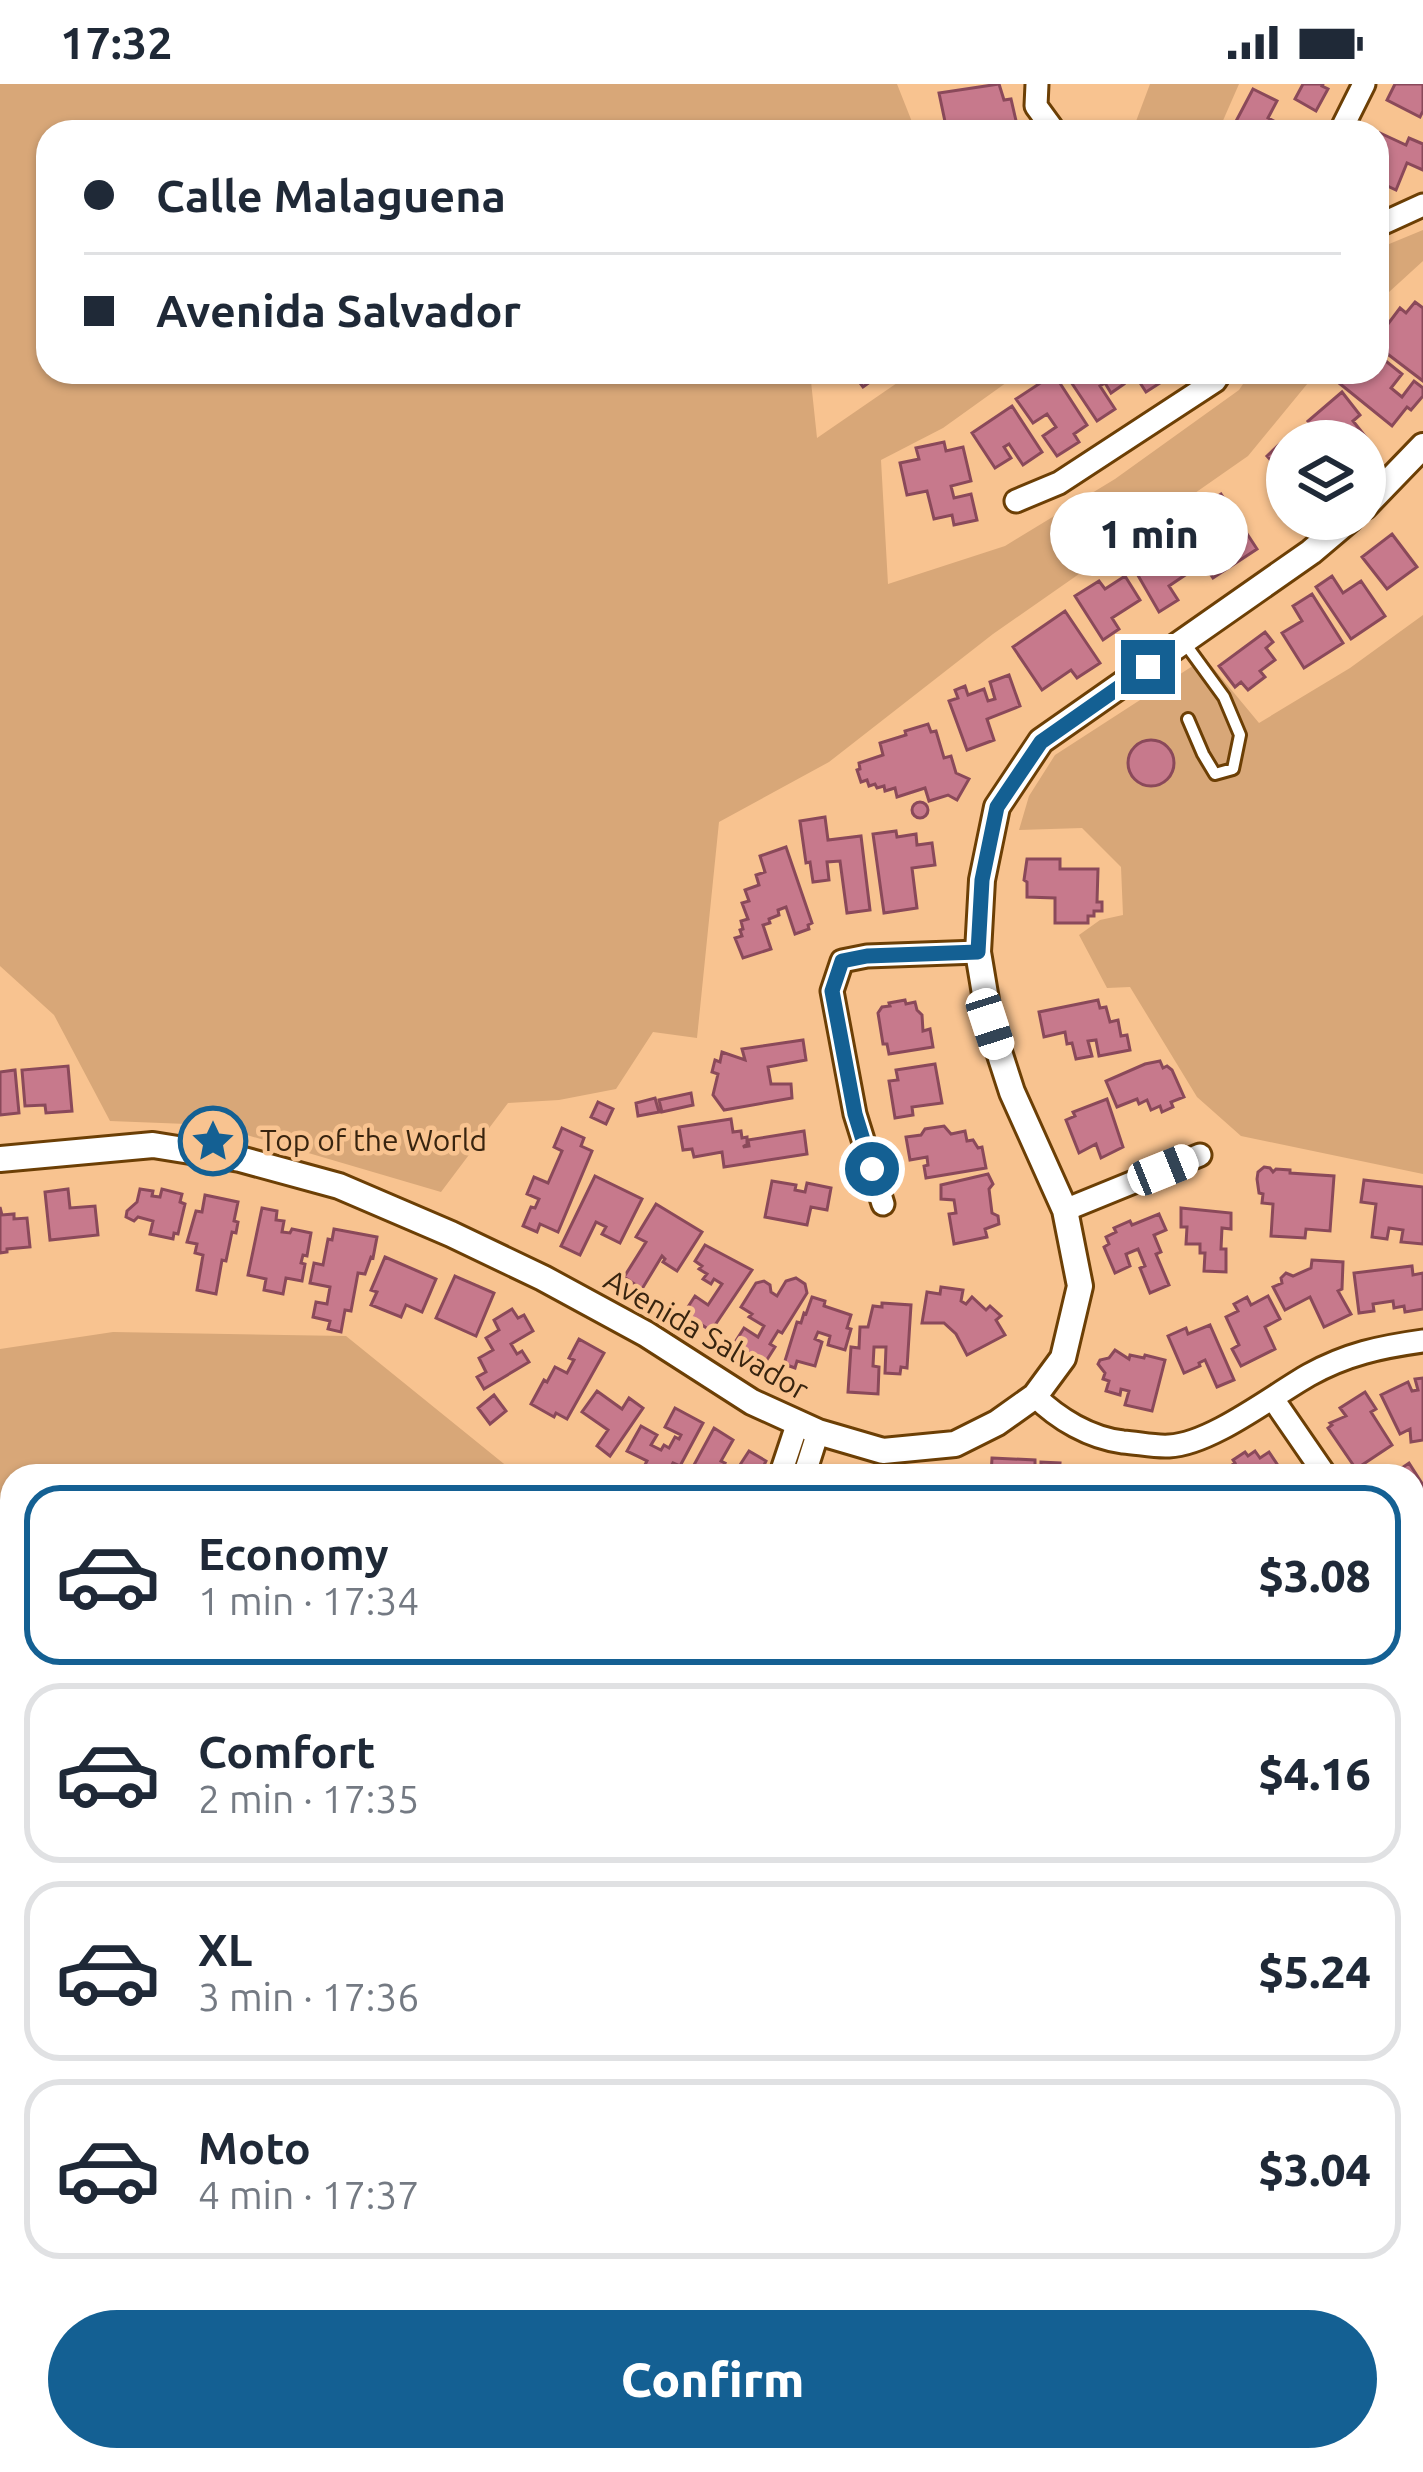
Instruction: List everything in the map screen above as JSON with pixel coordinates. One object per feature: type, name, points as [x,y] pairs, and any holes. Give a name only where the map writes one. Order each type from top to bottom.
[{"type":"street","points":[[1037,84],[1036,106],[1046,120]]},
{"type":"street","points":[[1346,120],[1364,84]]},
{"type":"street","points":[[1389,221],[1423,205]]},
{"type":"street","points":[[1016,501],[1059,483],[1210,384]]},
{"type":"street","points":[[1386,484],[1423,446]]},
{"type":"street","name":"Avenida Salvador","points":[[0,1159],[153,1145],[240,1160],[339,1186],[543,1278],[646,1334],[752,1402],[808,1427],[884,1451],[955,1444],[997,1423],[1035,1396],[1063,1358],[1080,1286],[1065,1210],[1012,1092],[990,1024],[978,952],[982,880],[997,807],[1041,742],[1325,540]]},
{"type":"street","points":[[883,1204],[855,1114],[832,991],[842,961],[978,952]]},
{"type":"street","points":[[1065,1210],[1200,1155]]},
{"type":"street","points":[[1035,1396],[1052,1413],[1105,1440],[1171,1447],[1206,1435],[1310,1374],[1371,1348],[1423,1342]]},
{"type":"street","points":[[1273,1399],[1318,1464]]},
{"type":"street","points":[[787,1464],[808,1427]]},
{"type":"street","points":[[805,1464],[808,1427]]},
{"type":"lane","points":[[1184,642],[1224,698],[1240,735],[1232,769],[1216,774],[1188,719]]},
{"type":"shaded area","points":[[0,84],[897,84],[911,120],[36,120],[36,384],[811,384],[817,438],[896,384],[1004,384],[943,428],[881,460],[888,584],[1005,546],[1115,479],[1243,384],[1307,384],[1278,420],[1266,420],[1266,434],[1248,456],[993,634],[829,762],[719,822],[697,1038],[653,1032],[616,1089],[508,1103],[441,1192],[213,1125],[110,1121],[54,1015],[0,966]]},
{"type":"shaded area","points":[[1150,84],[1239,84],[1223,120],[1136,120]]},
{"type":"shaded area","points":[[1423,230],[1423,261],[1389,292],[1389,244]]},
{"type":"shaded area","points":[[1423,615],[1423,1174],[1241,1136],[1197,1097],[1130,987],[1107,988],[1079,935],[1100,920],[1123,915],[1121,867],[1082,828],[1019,830],[1029,796],[1055,755],[1205,658],[1259,723],[1350,668]]},
{"type":"shaded area","points":[[113,1332],[346,1336],[504,1464],[0,1464],[0,1349]]},
{"type":"building","points":[[999,84],[1004,100],[1011,99],[1016,120],[945,120],[939,93]]},
{"type":"building","points":[[1303,84],[1323,84],[1328,89],[1316,111],[1295,99]]},
{"type":"building","points":[[1395,84],[1423,84],[1420,117],[1387,100]]},
{"type":"building","points":[[1253,89],[1277,101],[1268,118],[1272,120],[1237,120]]},
{"type":"building","points":[[1389,137],[1406,145],[1409,138],[1423,144],[1423,170],[1407,163],[1396,190],[1389,187]]},
{"type":"building","points":[[1415,302],[1423,308],[1423,381],[1389,355],[1389,323],[1400,308],[1406,313]]},
{"type":"building","points":[[1389,364],[1402,374],[1391,388],[1402,397],[1414,381],[1423,388],[1423,396],[1411,410],[1407,407],[1392,426],[1340,384],[1389,384]]},
{"type":"building","points":[[1039,384],[1060,384],[1087,425],[1074,434],[1079,442],[1057,456],[1043,436],[1056,427],[1047,414],[1033,423],[1016,399]]},
{"type":"building","points":[[1072,384],[1103,384],[1100,386],[1115,409],[1097,421]]},
{"type":"building","points":[[1342,392],[1360,415],[1354,420],[1309,420]]},
{"type":"building","points":[[1012,406],[1042,452],[1023,465],[1009,444],[1004,447],[1011,458],[995,468],[972,433]]},
{"type":"building","points":[[944,442],[946,451],[963,447],[971,481],[951,486],[954,498],[971,494],[977,520],[954,525],[952,515],[934,519],[927,491],[907,495],[900,463],[919,459],[916,448]]},
{"type":"building","points":[[1221,494],[1257,549],[1213,578],[1177,522]]},
{"type":"building","points":[[1392,534],[1417,567],[1387,589],[1362,557]]},
{"type":"building","points":[[1175,536],[1197,567],[1169,586],[1178,600],[1159,612],[1132,565]]},
{"type":"building","points":[[1125,576],[1140,600],[1112,618],[1119,629],[1103,640],[1075,596],[1099,581],[1105,589]]},
{"type":"building","points":[[1332,576],[1343,593],[1361,581],[1385,616],[1351,639],[1316,587]]},
{"type":"building","points":[[1312,594],[1343,643],[1304,668],[1282,633],[1302,621],[1293,606]]},
{"type":"building","points":[[1065,611],[1100,663],[1077,678],[1071,670],[1042,690],[1013,647]]},
{"type":"building","points":[[1265,632],[1273,642],[1266,648],[1275,660],[1260,671],[1265,677],[1248,690],[1241,682],[1235,687],[1219,666]]},
{"type":"building","points":[[1009,675],[1020,706],[987,719],[994,740],[967,750],[949,701],[958,698],[955,690],[965,686],[968,695],[984,689],[988,701],[995,699],[990,682]]},
{"type":"building","points":[[928,724],[931,732],[936,731],[944,758],[951,756],[956,773],[969,779],[957,800],[948,795],[929,801],[925,788],[897,797],[895,788],[885,791],[884,786],[861,782],[859,763],[883,755],[880,743]]},
{"type":"building","points":[[1151,740],[1167,747],[1174,763],[1167,779],[1151,786],[1135,779],[1128,763],[1135,747]]},
{"type":"building","points":[[920,802],[928,810],[920,818],[912,810]]},
{"type":"building","points":[[825,817],[828,840],[861,836],[870,910],[847,913],[840,861],[827,862],[829,880],[813,882],[800,821]]},
{"type":"building","points":[[896,831],[897,837],[916,834],[917,845],[932,843],[935,865],[912,868],[917,908],[884,913],[873,834]]},
{"type":"building","points":[[786,847],[812,923],[795,934],[786,907],[778,910],[779,915],[763,925],[771,949],[743,958],[735,938],[742,936],[741,921],[748,919],[742,903],[749,901],[745,890],[759,885],[756,875],[765,872],[760,856]]},
{"type":"building","points":[[1027,859],[1060,859],[1060,869],[1098,869],[1097,902],[1102,902],[1102,911],[1088,916],[1088,923],[1055,923],[1055,898],[1027,897]]},
{"type":"building","points":[[905,1000],[906,1004],[915,1002],[923,1031],[930,1029],[933,1047],[889,1054],[878,1013],[889,1003]]},
{"type":"building","points":[[1098,1000],[1100,1008],[1106,1007],[1110,1022],[1118,1020],[1130,1050],[1099,1056],[1096,1040],[1088,1041],[1092,1056],[1076,1059],[1065,1032],[1044,1037],[1039,1012]]},
{"type":"building","points":[[803,1040],[806,1060],[768,1067],[771,1084],[791,1084],[792,1098],[724,1110],[713,1095],[718,1074],[712,1072],[722,1052],[745,1060],[742,1049]]},
{"type":"building","points":[[1160,1061],[1163,1068],[1172,1070],[1184,1097],[1162,1112],[1160,1106],[1151,1110],[1147,1100],[1117,1107],[1106,1081]]},
{"type":"building","points":[[935,1064],[942,1103],[912,1107],[913,1115],[895,1118],[889,1081],[898,1080],[896,1070]]},
{"type":"building","points":[[68,1066],[72,1111],[46,1113],[45,1105],[25,1106],[22,1070]]},
{"type":"building","points":[[15,1070],[19,1113],[0,1115],[0,1072]]},
{"type":"building","points":[[691,1093],[693,1105],[662,1112],[659,1100]]},
{"type":"building","points":[[655,1098],[659,1112],[638,1116],[636,1103]]},
{"type":"building","points":[[1107,1099],[1123,1147],[1101,1158],[1096,1144],[1079,1153],[1066,1120],[1075,1116],[1073,1112]]},
{"type":"building","points":[[598,1102],[613,1109],[606,1124],[591,1117]]},
{"type":"building","points":[[731,1119],[733,1132],[741,1131],[742,1138],[747,1137],[743,1147],[749,1146],[748,1140],[804,1131],[807,1154],[724,1167],[722,1152],[694,1157],[692,1149],[683,1150],[679,1127]]},
{"type":"building","points":[[944,1126],[951,1134],[965,1131],[967,1141],[982,1147],[986,1168],[926,1178],[927,1157],[910,1160],[906,1137]]},
{"type":"building","points":[[562,1128],[584,1138],[581,1146],[592,1151],[558,1232],[540,1224],[537,1232],[523,1226],[539,1199],[527,1194],[534,1177],[548,1183],[562,1151],[554,1147]]},
{"type":"building","points":[[1264,1167],[1273,1172],[1334,1176],[1330,1231],[1306,1229],[1305,1238],[1271,1236],[1273,1204],[1262,1203],[1257,1179]]},
{"type":"building","points":[[988,1174],[993,1184],[989,1189],[992,1213],[999,1224],[985,1229],[987,1237],[954,1244],[949,1214],[956,1213],[954,1200],[941,1199],[941,1185]]},
{"type":"building","points":[[595,1176],[642,1199],[620,1243],[602,1234],[606,1227],[596,1222],[580,1255],[561,1246]]},
{"type":"building","points":[[1364,1180],[1423,1187],[1423,1244],[1401,1242],[1403,1230],[1389,1228],[1387,1239],[1372,1237],[1376,1204],[1361,1202]]},
{"type":"building","points":[[772,1181],[796,1185],[795,1190],[805,1192],[807,1183],[831,1188],[827,1210],[811,1207],[807,1225],[765,1217]]},
{"type":"building","points":[[68,1189],[70,1208],[95,1206],[98,1235],[50,1240],[45,1192]]},
{"type":"building","points":[[140,1189],[160,1197],[162,1189],[182,1194],[180,1202],[185,1204],[173,1239],[150,1234],[153,1221],[126,1217]]},
{"type":"building","points":[[205,1195],[238,1202],[236,1233],[232,1232],[226,1261],[222,1260],[216,1294],[197,1290],[203,1255],[195,1253],[197,1244],[187,1242]]},
{"type":"building","points":[[656,1204],[702,1232],[677,1271],[662,1256],[642,1289],[624,1277],[646,1242],[636,1237]]},
{"type":"building","points":[[0,1207],[2,1215],[27,1218],[30,1247],[0,1253]]},
{"type":"building","points":[[262,1208],[277,1211],[276,1220],[284,1221],[282,1232],[311,1233],[301,1263],[305,1264],[302,1281],[286,1278],[283,1294],[264,1290],[266,1279],[248,1275]]},
{"type":"building","points":[[1181,1208],[1231,1213],[1231,1229],[1222,1228],[1226,1272],[1204,1271],[1205,1253],[1200,1253],[1200,1244],[1186,1244]]},
{"type":"building","points":[[1159,1214],[1166,1230],[1154,1235],[1161,1252],[1156,1254],[1169,1285],[1150,1293],[1138,1249],[1126,1254],[1130,1266],[1115,1273],[1104,1247],[1109,1244],[1106,1237],[1116,1232],[1114,1228]]},
{"type":"building","points":[[334,1229],[377,1237],[365,1274],[358,1273],[351,1311],[345,1310],[341,1332],[328,1329],[330,1321],[313,1317],[316,1302],[327,1304],[330,1287],[310,1283],[314,1263],[323,1265]]},
{"type":"building","points":[[705,1245],[752,1270],[711,1331],[684,1313],[695,1296],[708,1305],[722,1284],[703,1279],[707,1274],[695,1261]]},
{"type":"building","points":[[385,1257],[436,1279],[422,1312],[406,1305],[401,1317],[371,1305],[377,1292],[371,1290]]},
{"type":"building","points":[[1312,1260],[1343,1262],[1342,1289],[1338,1291],[1351,1314],[1324,1327],[1310,1297],[1285,1310],[1273,1287],[1282,1283],[1286,1273],[1293,1276],[1311,1268]]},
{"type":"building","points":[[1412,1266],[1413,1275],[1423,1273],[1423,1309],[1405,1312],[1404,1306],[1394,1308],[1393,1301],[1373,1304],[1374,1311],[1359,1313],[1354,1273]]},
{"type":"building","points":[[455,1276],[494,1293],[476,1336],[436,1318]]},
{"type":"building","points":[[796,1278],[805,1284],[807,1293],[770,1344],[775,1347],[763,1366],[732,1347],[744,1328],[758,1337],[764,1326],[741,1307],[756,1283],[764,1281],[777,1296],[786,1281]]},
{"type":"building","points":[[941,1287],[963,1290],[961,1301],[966,1304],[972,1297],[986,1310],[990,1306],[1001,1316],[996,1320],[1005,1335],[967,1355],[944,1323],[922,1323],[927,1292],[940,1294]]},
{"type":"building","points":[[1268,1296],[1280,1319],[1265,1327],[1275,1349],[1241,1366],[1232,1349],[1239,1345],[1226,1317],[1238,1311],[1234,1304],[1247,1297],[1251,1305]]},
{"type":"building","points":[[812,1297],[851,1315],[847,1328],[851,1329],[845,1350],[828,1345],[830,1336],[818,1332],[815,1339],[822,1342],[815,1366],[797,1361],[795,1368],[784,1364],[797,1322],[801,1323]]},
{"type":"building","points":[[882,1303],[911,1305],[907,1368],[901,1367],[900,1374],[885,1373],[886,1347],[874,1347],[878,1394],[848,1392],[851,1347],[859,1348],[860,1327],[868,1327],[873,1306],[882,1307]]},
{"type":"building","points":[[512,1309],[518,1318],[524,1315],[533,1331],[511,1344],[529,1362],[484,1389],[477,1377],[486,1372],[479,1358],[493,1350],[486,1338],[499,1330],[494,1320]]},
{"type":"building","points":[[1210,1325],[1234,1380],[1217,1387],[1205,1360],[1184,1373],[1168,1336]]},
{"type":"building","points":[[579,1339],[604,1353],[567,1419],[556,1413],[554,1417],[531,1404],[555,1367],[567,1373]]},
{"type":"building","points":[[1115,1350],[1129,1359],[1130,1355],[1145,1355],[1165,1360],[1152,1411],[1125,1405],[1129,1391],[1121,1389],[1120,1395],[1106,1391],[1109,1381],[1103,1379],[1105,1373],[1098,1364]]},
{"type":"building","points":[[1423,1378],[1423,1440],[1411,1442],[1410,1429],[1400,1434],[1381,1395],[1408,1382],[1412,1391],[1418,1390],[1415,1379]]},
{"type":"building","points":[[597,1391],[622,1409],[629,1398],[643,1408],[610,1456],[597,1446],[608,1430],[582,1412]]},
{"type":"building","points":[[1365,1392],[1376,1409],[1371,1412],[1392,1445],[1364,1464],[1353,1464],[1328,1428],[1346,1416],[1340,1408]]},
{"type":"building","points":[[494,1395],[506,1411],[490,1424],[478,1408]]},
{"type":"building","points":[[675,1408],[703,1423],[681,1464],[645,1464],[627,1451],[641,1426],[657,1435],[651,1445],[669,1448],[681,1435],[665,1427]]},
{"type":"building","points":[[714,1428],[733,1440],[721,1461],[724,1464],[694,1464]]},
{"type":"building","points":[[749,1451],[766,1461],[765,1464],[741,1464]]},
{"type":"building","points":[[1255,1451],[1260,1458],[1269,1452],[1277,1464],[1233,1464],[1245,1452],[1248,1456]]},
{"type":"building","points":[[992,1458],[1035,1460],[1035,1464],[992,1464]]},
{"type":"place","name":"Top of the World","points":[[213,1141]]},
{"type":"route","points":[[872,1169],[855,1114],[832,991],[842,961],[978,952],[982,880],[997,807],[1041,742],[1148,667]]}]
